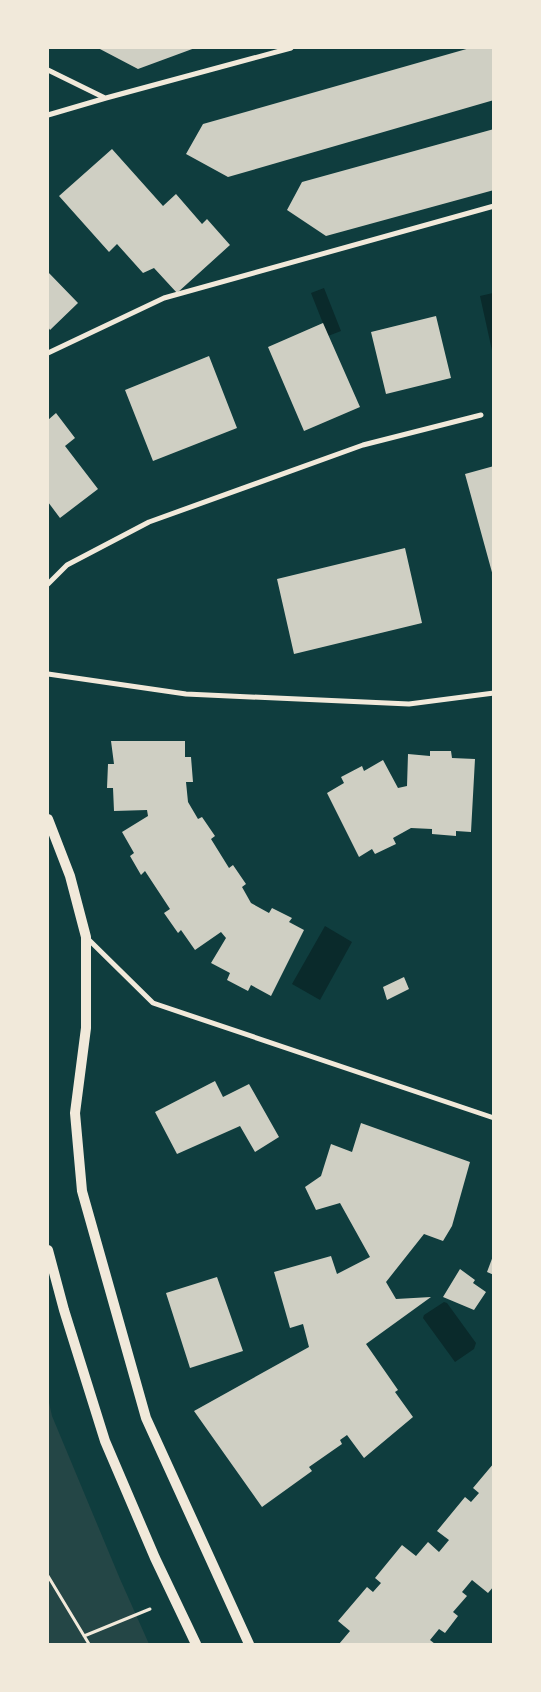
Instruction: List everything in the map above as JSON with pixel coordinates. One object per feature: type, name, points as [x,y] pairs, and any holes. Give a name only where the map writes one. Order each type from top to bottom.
[{"type":"main road","points":[[48,819],[70,876],[86,937],[86,1028],[75,1113],[82,1191],[146,1418],[249,1644]]},
{"type":"main road","points":[[48,1250],[64,1310],[105,1441],[174,1599],[196,1644]]},
{"type":"street","points":[[48,115],[291,48]]},
{"type":"street","points":[[48,70],[106,98]]},
{"type":"street","points":[[48,353],[164,298],[494,206]]},
{"type":"street","points":[[48,584],[67,565],[150,522],[363,445],[481,415]]},
{"type":"street","points":[[48,674],[186,694],[409,704],[494,693]]},
{"type":"street","points":[[86,937],[153,1003],[494,1118]]},
{"type":"path","points":[[48,1576],[89,1644]]},
{"type":"path","points":[[84,1636],[174,1599]]},
{"type":"shaded area","points":[[324,288],[341,331],[328,336],[311,293]]},
{"type":"shaded area","points":[[494,293],[493,355],[480,296]]},
{"type":"shaded area","points":[[325,926],[352,942],[320,1000],[292,984]]},
{"type":"shaded area","points":[[444,1302],[447,1303],[476,1343],[474,1349],[455,1362],[423,1318],[424,1315]]},
{"type":"shaded area","points":[[48,1398],[52,1416],[149,1644],[48,1644]]},
{"type":"building","points":[[98,48],[195,48],[138,69]]},
{"type":"building","points":[[470,48],[494,48],[494,100],[228,177],[186,154],[203,124]]},
{"type":"building","points":[[494,129],[494,190],[326,236],[287,210],[302,182]]},
{"type":"building","points":[[112,149],[163,206],[176,194],[202,224],[207,219],[230,245],[177,293],[154,268],[143,273],[117,244],[109,252],[59,196]]},
{"type":"building","points":[[48,272],[78,303],[50,330],[48,327]]},
{"type":"building","points":[[436,316],[451,378],[386,394],[371,332]]},
{"type":"building","points":[[323,323],[360,407],[304,431],[268,347]]},
{"type":"building","points":[[209,356],[237,428],[153,461],[125,390]]},
{"type":"building","points":[[56,413],[75,438],[65,446],[98,489],[60,518],[48,502],[48,420]]},
{"type":"building","points":[[494,466],[494,576],[493,576],[465,474]]},
{"type":"building","points":[[405,548],[422,623],[294,654],[277,579]]},
{"type":"building","points":[[111,741],[185,741],[185,757],[191,757],[193,782],[186,782],[188,802],[198,819],[202,817],[215,836],[211,839],[229,868],[233,865],[246,884],[242,887],[251,903],[269,913],[272,908],[292,918],[289,922],[304,930],[271,996],[251,985],[248,991],[227,980],[230,973],[211,963],[226,938],[221,932],[195,950],[181,930],[178,933],[164,913],[170,909],[145,871],[141,875],[130,856],[134,853],[122,832],[148,816],[147,810],[114,811],[113,788],[107,788],[108,764],[114,764]]},
{"type":"building","points":[[430,751],[451,751],[452,758],[475,759],[471,832],[456,831],[456,836],[432,834],[432,829],[411,828],[393,838],[396,844],[375,854],[372,849],[359,857],[327,793],[344,783],[341,777],[362,766],[364,771],[383,760],[398,788],[407,786],[408,754],[430,756]]},
{"type":"building","points":[[404,977],[409,989],[387,1000],[383,987]]},
{"type":"building","points":[[215,1081],[223,1097],[249,1084],[279,1137],[255,1152],[240,1126],[177,1154],[155,1112]]},
{"type":"building","points":[[361,1123],[470,1162],[452,1226],[443,1241],[424,1234],[386,1282],[396,1299],[431,1297],[366,1344],[398,1390],[395,1392],[413,1417],[364,1458],[347,1435],[340,1440],[342,1444],[309,1467],[312,1471],[262,1507],[194,1411],[309,1347],[303,1324],[290,1328],[274,1272],[331,1256],[337,1274],[370,1257],[340,1203],[316,1210],[305,1187],[321,1176],[331,1144],[352,1152]]},
{"type":"building","points":[[494,1256],[494,1275],[487,1272]]},
{"type":"building","points":[[460,1269],[475,1280],[473,1283],[486,1292],[474,1310],[443,1297]]},
{"type":"building","points":[[217,1277],[243,1351],[190,1368],[166,1293]]},
{"type":"building","points":[[494,1463],[494,1586],[488,1593],[472,1580],[462,1592],[467,1596],[453,1612],[458,1616],[445,1633],[439,1629],[430,1640],[435,1644],[339,1644],[350,1631],[338,1621],[367,1587],[373,1592],[381,1583],[375,1578],[402,1545],[416,1556],[428,1542],[439,1552],[449,1540],[437,1531],[465,1497],[471,1502],[479,1493],[473,1488]]}]
